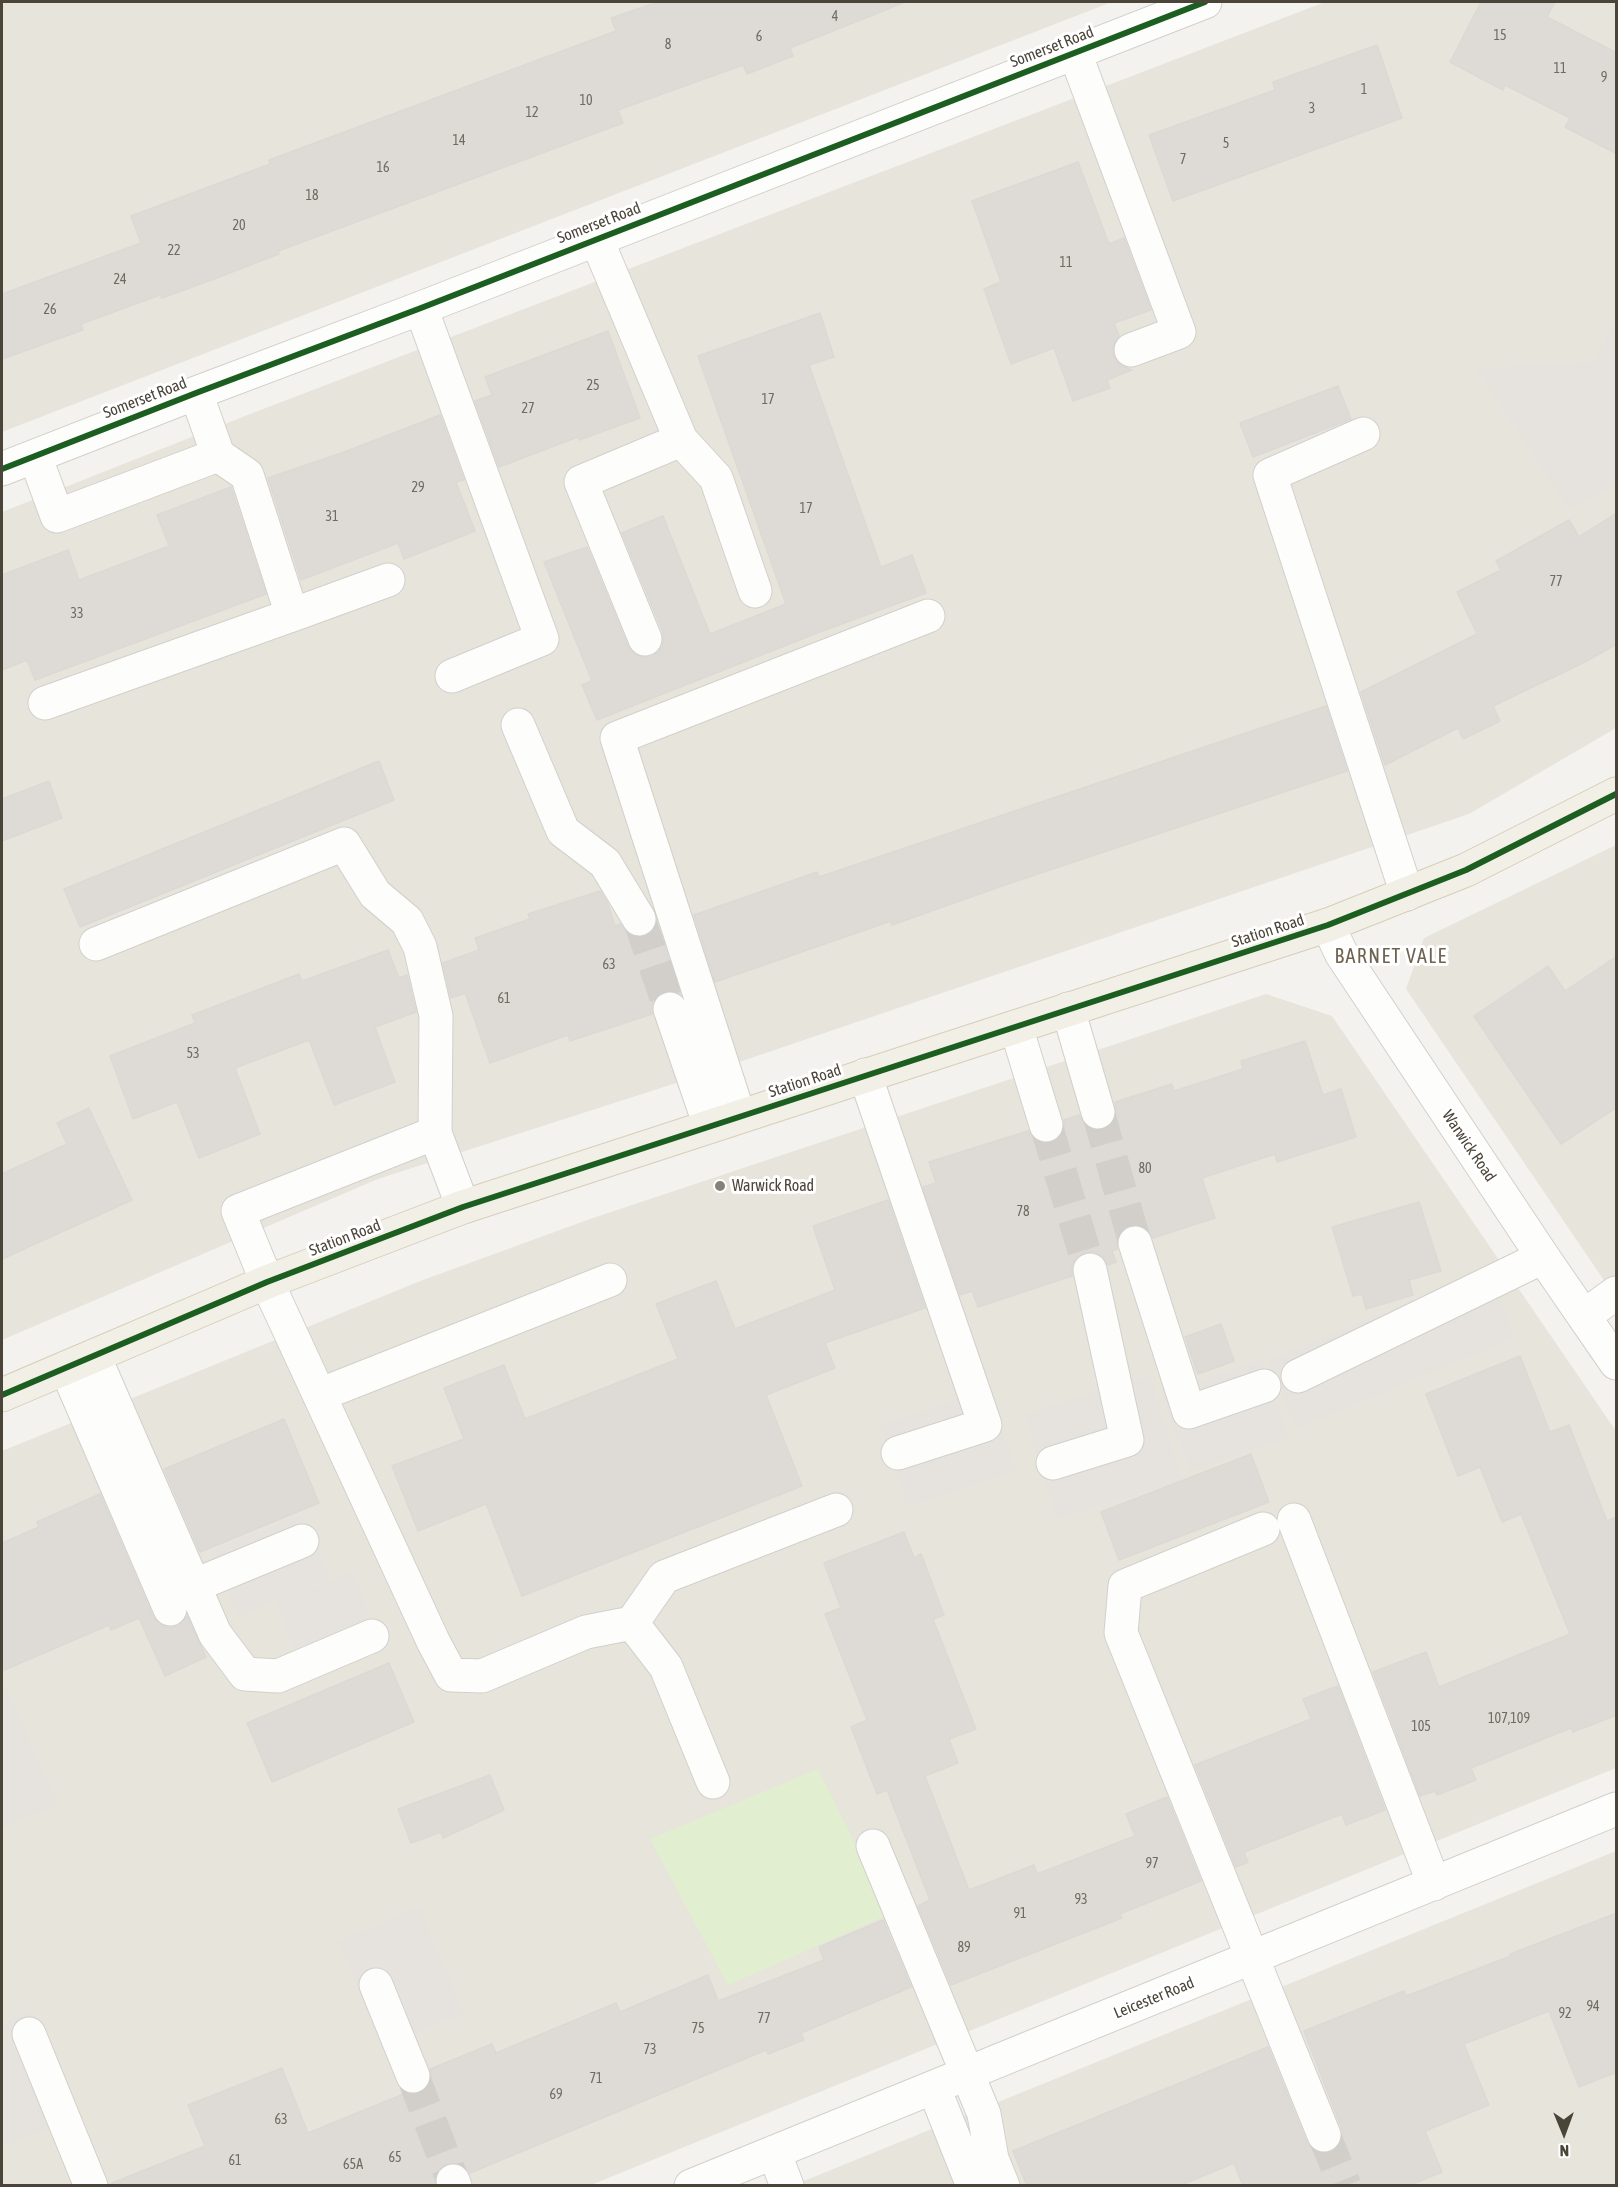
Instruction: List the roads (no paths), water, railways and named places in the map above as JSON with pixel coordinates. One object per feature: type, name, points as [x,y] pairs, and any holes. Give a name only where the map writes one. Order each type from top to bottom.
[{"type":"main road","name":"Station Road","points":[[2,1395],[267,1282],[463,1208],[865,1075],[1328,926],[1466,870],[1613,802]]},
{"type":"street","name":"Somerset Road","points":[[2,469],[422,308],[1205,2]]},
{"type":"street","points":[[1075,53],[1179,332],[1131,350]]},
{"type":"street","points":[[597,238],[681,440],[716,478],[755,591]]},
{"type":"street","points":[[422,308],[542,639],[452,676]]},
{"type":"street","points":[[196,393],[218,455],[247,475],[292,615]]},
{"type":"street","points":[[1362,435],[1270,475],[1407,894]]},
{"type":"street","points":[[645,639],[581,482],[681,440]]},
{"type":"street","points":[[35,456],[57,516],[218,455]]},
{"type":"street","points":[[45,703],[388,580]]},
{"type":"street","points":[[724,1121],[617,738],[928,616]]},
{"type":"street","points":[[518,725],[563,831],[605,863],[639,919]]},
{"type":"street","points":[[96,944],[344,844],[375,894],[407,921],[420,947],[436,1017],[435,1133],[463,1208]]},
{"type":"street","name":"Warwick Road","points":[[1328,926],[1341,953],[1543,1257],[1617,1363]]},
{"type":"street","points":[[670,1008],[724,1121]]},
{"type":"street","points":[[1068,1009],[1098,1112]]},
{"type":"street","points":[[1016,1027],[1046,1125]]},
{"type":"street","points":[[865,1075],[985,1425],[898,1453]]},
{"type":"street","points":[[435,1133],[238,1211],[267,1282],[433,1641],[451,1675],[482,1677],[586,1632],[632,1623],[664,1577],[836,1510]]},
{"type":"street","points":[[1136,1243],[1189,1412],[1264,1386]]},
{"type":"street","points":[[1298,1376],[1543,1257]]},
{"type":"street","points":[[1053,1463],[1127,1440],[1090,1270]]},
{"type":"street","points":[[319,1395],[610,1280]]},
{"type":"street","points":[[1584,1316],[1617,1293]]},
{"type":"street","points":[[80,1362],[215,1634],[245,1674],[278,1676],[372,1636]]},
{"type":"street","points":[[80,1362],[170,1609]]},
{"type":"street","points":[[1294,1520],[1434,1884]]},
{"type":"street","points":[[1263,1529],[1125,1586],[1121,1633],[1324,2135]]},
{"type":"street","points":[[193,1586],[302,1541]]},
{"type":"street","points":[[632,1623],[666,1667],[712,1782]]},
{"type":"street","name":"Leicester Road","points":[[691,2186],[1617,1809]]},
{"type":"street","points":[[873,1846],[984,2114],[992,2160],[1003,2186]]},
{"type":"street","points":[[376,1985],[413,2076]]},
{"type":"street","points":[[29,2034],[91,2186]]},
{"type":"street","points":[[934,2088],[973,2186]]},
{"type":"street","points":[[774,2152],[787,2186]]},
{"type":"tunnel","points":[[639,919],[670,1009]]},
{"type":"tunnel","points":[[1098,1112],[1135,1243]]},
{"type":"tunnel","points":[[1046,1125],[1090,1270]]},
{"type":"tunnel","points":[[413,2076],[453,2181]]},
{"type":"tunnel","points":[[1324,2135],[1345,2186]]},
{"type":"place","name":"Warwick Road","points":[[720,1186]]},
{"type":"district","name":"BARNET VALE","points":[[1391,957]]}]
